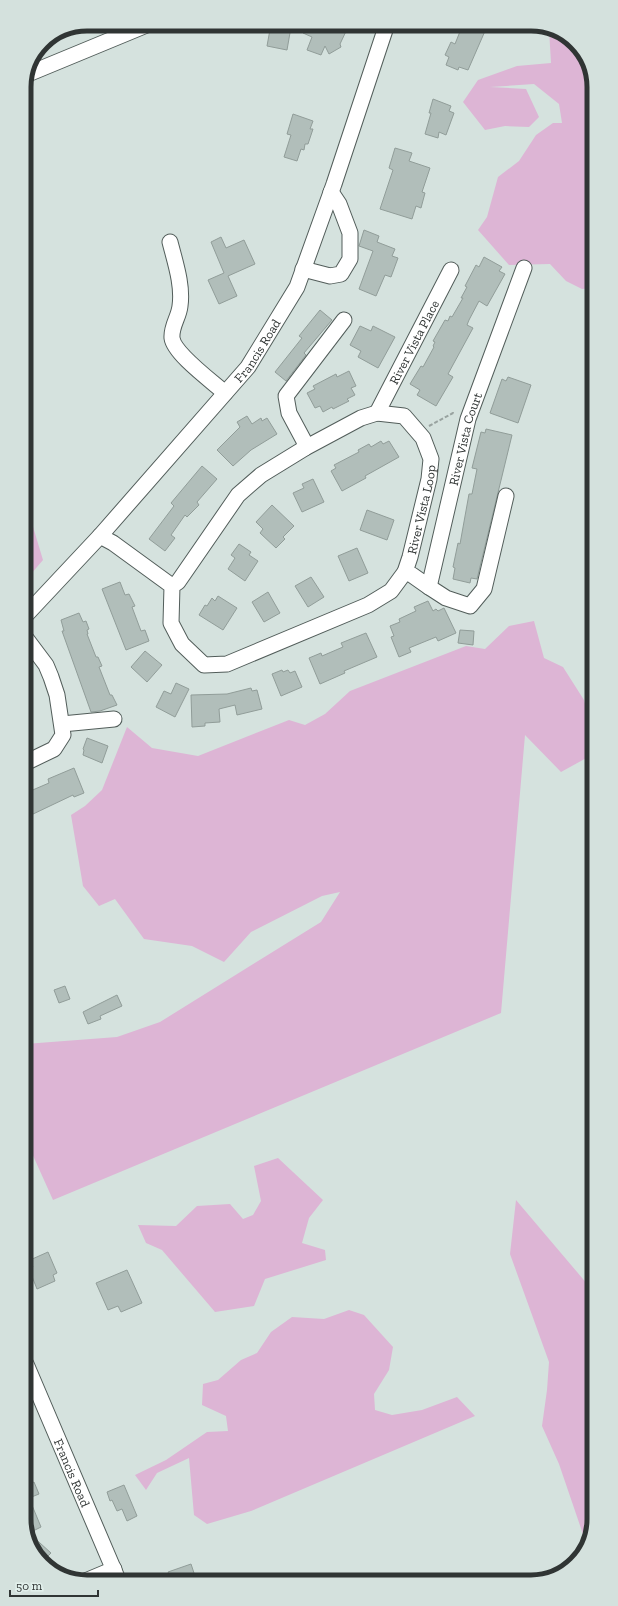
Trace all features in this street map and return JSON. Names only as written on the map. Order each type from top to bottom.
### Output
[{"type":"street","points":[[33,72],[132,31]]},
{"type":"street","name":"Francis Road","points":[[31,610],[100,536],[248,367],[297,287],[331,192],[385,31]]},
{"type":"street","points":[[303,269],[330,276],[341,274],[350,259],[350,233],[339,204],[331,192]]},
{"type":"street","points":[[170,242],[179,277],[180,306],[174,322],[172,339],[182,356],[225,393]]},
{"type":"street","name":"River Vista Court","points":[[429,587],[468,419],[524,268]]},
{"type":"street","name":"River Vista Place","points":[[376,413],[450,270]]},
{"type":"street","points":[[305,448],[304,441],[288,413],[286,396],[344,320]]},
{"type":"street","name":"River Vista Loop","points":[[376,413],[404,416],[423,438],[432,459],[427,487],[405,572],[391,591],[368,605],[227,664],[204,665],[182,644],[171,623],[172,586],[178,582],[238,495],[261,475],[305,448],[361,418],[376,413]]},
{"type":"street","points":[[405,572],[412,575],[446,598],[470,606],[484,589],[506,496]]},
{"type":"street","points":[[100,536],[113,543],[172,586]]},
{"type":"street","points":[[31,645],[46,665],[57,695],[62,730],[54,749],[31,760]]},
{"type":"street","points":[[62,730],[114,719]]},
{"type":"street","name":"Francis Road","points":[[31,1376],[116,1575]]},
{"type":"path","points":[[426,428],[453,413],[468,419]]},
{"type":"shaded area","points":[[549,34],[565,42],[573,50],[583,65],[587,79],[587,288],[582,289],[566,281],[550,264],[509,265],[478,230],[487,217],[498,177],[519,161],[536,135],[553,123],[562,123],[559,104],[534,84],[490,87],[526,89],[539,117],[529,127],[505,126],[485,130],[463,102],[478,80],[517,66],[551,63]]},
{"type":"shaded area","points":[[31,520],[43,560],[31,574]]},
{"type":"shaded area","points":[[534,621],[544,658],[563,667],[584,700],[587,711],[587,758],[561,772],[525,735],[501,1013],[53,1200],[31,1151],[31,1044],[117,1037],[160,1022],[321,922],[340,892],[322,896],[251,932],[224,962],[192,946],[144,939],[115,899],[99,906],[83,886],[71,815],[85,806],[102,790],[127,727],[152,748],[198,756],[289,720],[305,725],[325,714],[350,691],[466,646],[485,649],[509,626]]},
{"type":"shaded area","points":[[278,1158],[323,1200],[309,1218],[302,1243],[325,1250],[326,1260],[265,1279],[254,1306],[215,1312],[162,1250],[146,1243],[138,1225],[176,1226],[197,1206],[230,1204],[243,1219],[253,1215],[261,1201],[254,1166]]},
{"type":"shaded area","points":[[516,1200],[587,1284],[587,1527],[584,1537],[559,1464],[542,1426],[549,1362],[510,1254]]},
{"type":"shaded area","points":[[349,1310],[364,1315],[393,1347],[389,1370],[374,1394],[375,1410],[392,1415],[422,1410],[457,1397],[475,1416],[251,1511],[207,1524],[194,1515],[189,1458],[157,1473],[146,1490],[135,1475],[166,1460],[207,1432],[228,1431],[226,1416],[202,1405],[203,1384],[218,1380],[241,1360],[257,1353],[271,1332],[292,1317],[324,1319]]},
{"type":"building","points":[[270,31],[290,31],[287,50],[267,46]]},
{"type":"building","points":[[304,31],[346,31],[340,44],[341,47],[329,54],[325,46],[321,55],[307,50],[312,37],[303,33]]},
{"type":"building","points":[[460,31],[485,31],[468,70],[459,67],[458,70],[446,65],[449,57],[445,55],[451,42],[455,44]]},
{"type":"building","points":[[433,99],[451,106],[449,111],[454,113],[446,135],[439,132],[438,138],[425,134]]},
{"type":"building","points":[[293,114],[313,121],[310,129],[313,129],[308,144],[305,144],[304,150],[301,149],[297,161],[284,157],[291,135],[287,134]]},
{"type":"building","points":[[395,148],[412,153],[409,161],[430,168],[422,192],[425,193],[421,208],[416,206],[412,219],[380,209],[393,170],[389,168]]},
{"type":"building","points":[[364,230],[379,236],[377,242],[395,249],[392,256],[398,258],[391,277],[385,275],[376,296],[359,289],[373,251],[359,246]]},
{"type":"building","points":[[221,237],[226,248],[244,240],[255,264],[228,276],[237,296],[219,304],[208,280],[224,273],[211,242]]},
{"type":"building","points":[[484,257],[502,267],[499,271],[505,274],[487,306],[479,301],[469,320],[467,325],[473,328],[448,374],[453,377],[436,406],[417,395],[420,390],[410,384],[421,366],[423,367],[434,347],[435,342],[433,341],[445,320],[448,321],[450,316],[452,317],[463,298],[461,298],[467,287],[465,286],[476,265],[479,267]]},
{"type":"building","points":[[320,310],[332,320],[304,353],[306,355],[286,381],[275,372],[302,338],[299,336]]},
{"type":"building","points":[[360,326],[371,331],[373,326],[395,337],[378,368],[358,357],[361,351],[350,345]]},
{"type":"building","points":[[349,371],[356,386],[351,388],[355,395],[347,399],[349,401],[333,409],[332,407],[323,412],[320,406],[315,408],[307,393],[315,389],[313,386],[336,374],[337,377]]},
{"type":"building","points":[[508,377],[531,385],[518,423],[490,413],[502,379],[506,381]]},
{"type":"building","points":[[247,416],[252,424],[261,418],[262,421],[267,418],[277,434],[251,450],[233,466],[217,450],[240,427],[237,422]]},
{"type":"building","points":[[486,429],[512,435],[477,579],[471,578],[470,583],[453,579],[455,568],[453,567],[458,543],[460,544],[469,494],[472,494],[477,469],[472,468],[481,432],[485,433]]},
{"type":"building","points":[[381,441],[383,444],[389,441],[399,457],[342,491],[331,471],[336,468],[334,465],[359,452],[358,450],[369,444],[371,447]]},
{"type":"building","points":[[202,466],[217,479],[197,502],[199,505],[187,517],[185,515],[171,535],[175,538],[165,551],[149,539],[174,506],[171,503]]},
{"type":"building","points":[[313,479],[324,502],[302,512],[293,493],[304,488],[302,484]]},
{"type":"building","points":[[272,505],[294,526],[283,537],[285,539],[276,548],[260,533],[263,529],[256,522]]},
{"type":"building","points":[[367,510],[394,520],[387,540],[360,530]]},
{"type":"building","points":[[239,544],[251,552],[249,555],[258,561],[245,581],[228,569],[235,558],[231,555]]},
{"type":"building","points":[[357,548],[368,573],[349,581],[338,556]]},
{"type":"building","points":[[311,577],[324,597],[308,607],[295,586]]},
{"type":"building","points":[[120,582],[125,595],[129,594],[135,606],[132,607],[141,631],[145,630],[149,641],[126,650],[102,589]]},
{"type":"building","points":[[268,592],[280,613],[264,622],[252,602]]},
{"type":"building","points":[[218,596],[237,608],[223,630],[199,615],[205,605],[207,606],[212,598],[215,601]]},
{"type":"building","points":[[428,601],[433,611],[436,609],[438,611],[444,608],[456,633],[438,641],[436,637],[409,648],[411,652],[399,657],[391,637],[394,636],[390,626],[400,622],[399,619],[416,611],[414,607]]},
{"type":"building","points":[[79,613],[83,622],[86,621],[89,629],[87,630],[87,634],[96,657],[98,657],[102,666],[99,667],[110,695],[112,695],[117,705],[100,711],[91,712],[62,631],[64,631],[61,620]]},
{"type":"building","points":[[460,630],[474,631],[473,645],[458,643]]},
{"type":"building","points":[[366,633],[377,657],[344,671],[345,673],[320,684],[309,658],[321,653],[322,656],[343,647],[341,643]]},
{"type":"building","points":[[145,651],[162,665],[147,682],[131,667]]},
{"type":"building","points":[[282,670],[283,672],[288,670],[290,673],[295,671],[302,687],[281,696],[272,674]]},
{"type":"building","points":[[176,683],[189,689],[175,717],[156,707],[164,691],[171,694]]},
{"type":"building","points":[[251,688],[252,691],[257,690],[262,709],[237,715],[235,705],[219,709],[220,722],[205,723],[205,726],[192,727],[191,695],[227,694]]},
{"type":"building","points":[[87,738],[108,746],[102,763],[83,755],[83,749]]},
{"type":"building","points":[[74,768],[84,793],[74,797],[73,795],[31,815],[31,791],[49,783],[48,779]]},
{"type":"building","points":[[65,986],[70,999],[59,1003],[54,990]]},
{"type":"building","points":[[117,995],[122,1006],[100,1016],[101,1019],[88,1024],[83,1012]]},
{"type":"building","points":[[48,1252],[57,1273],[53,1275],[55,1281],[37,1289],[31,1274],[31,1268],[33,1267],[31,1260]]},
{"type":"building","points":[[127,1270],[142,1303],[121,1312],[118,1306],[108,1310],[96,1283]]},
{"type":"building","points":[[34,1482],[39,1494],[31,1497],[31,1484]]},
{"type":"building","points":[[124,1485],[137,1516],[127,1521],[122,1509],[117,1511],[112,1500],[110,1501],[107,1492]]},
{"type":"building","points":[[31,1503],[41,1527],[32,1531]]},
{"type":"building","points":[[34,1538],[51,1553],[46,1558],[40,1550]]},
{"type":"building","points":[[191,1564],[195,1575],[169,1575],[168,1572]]}]
